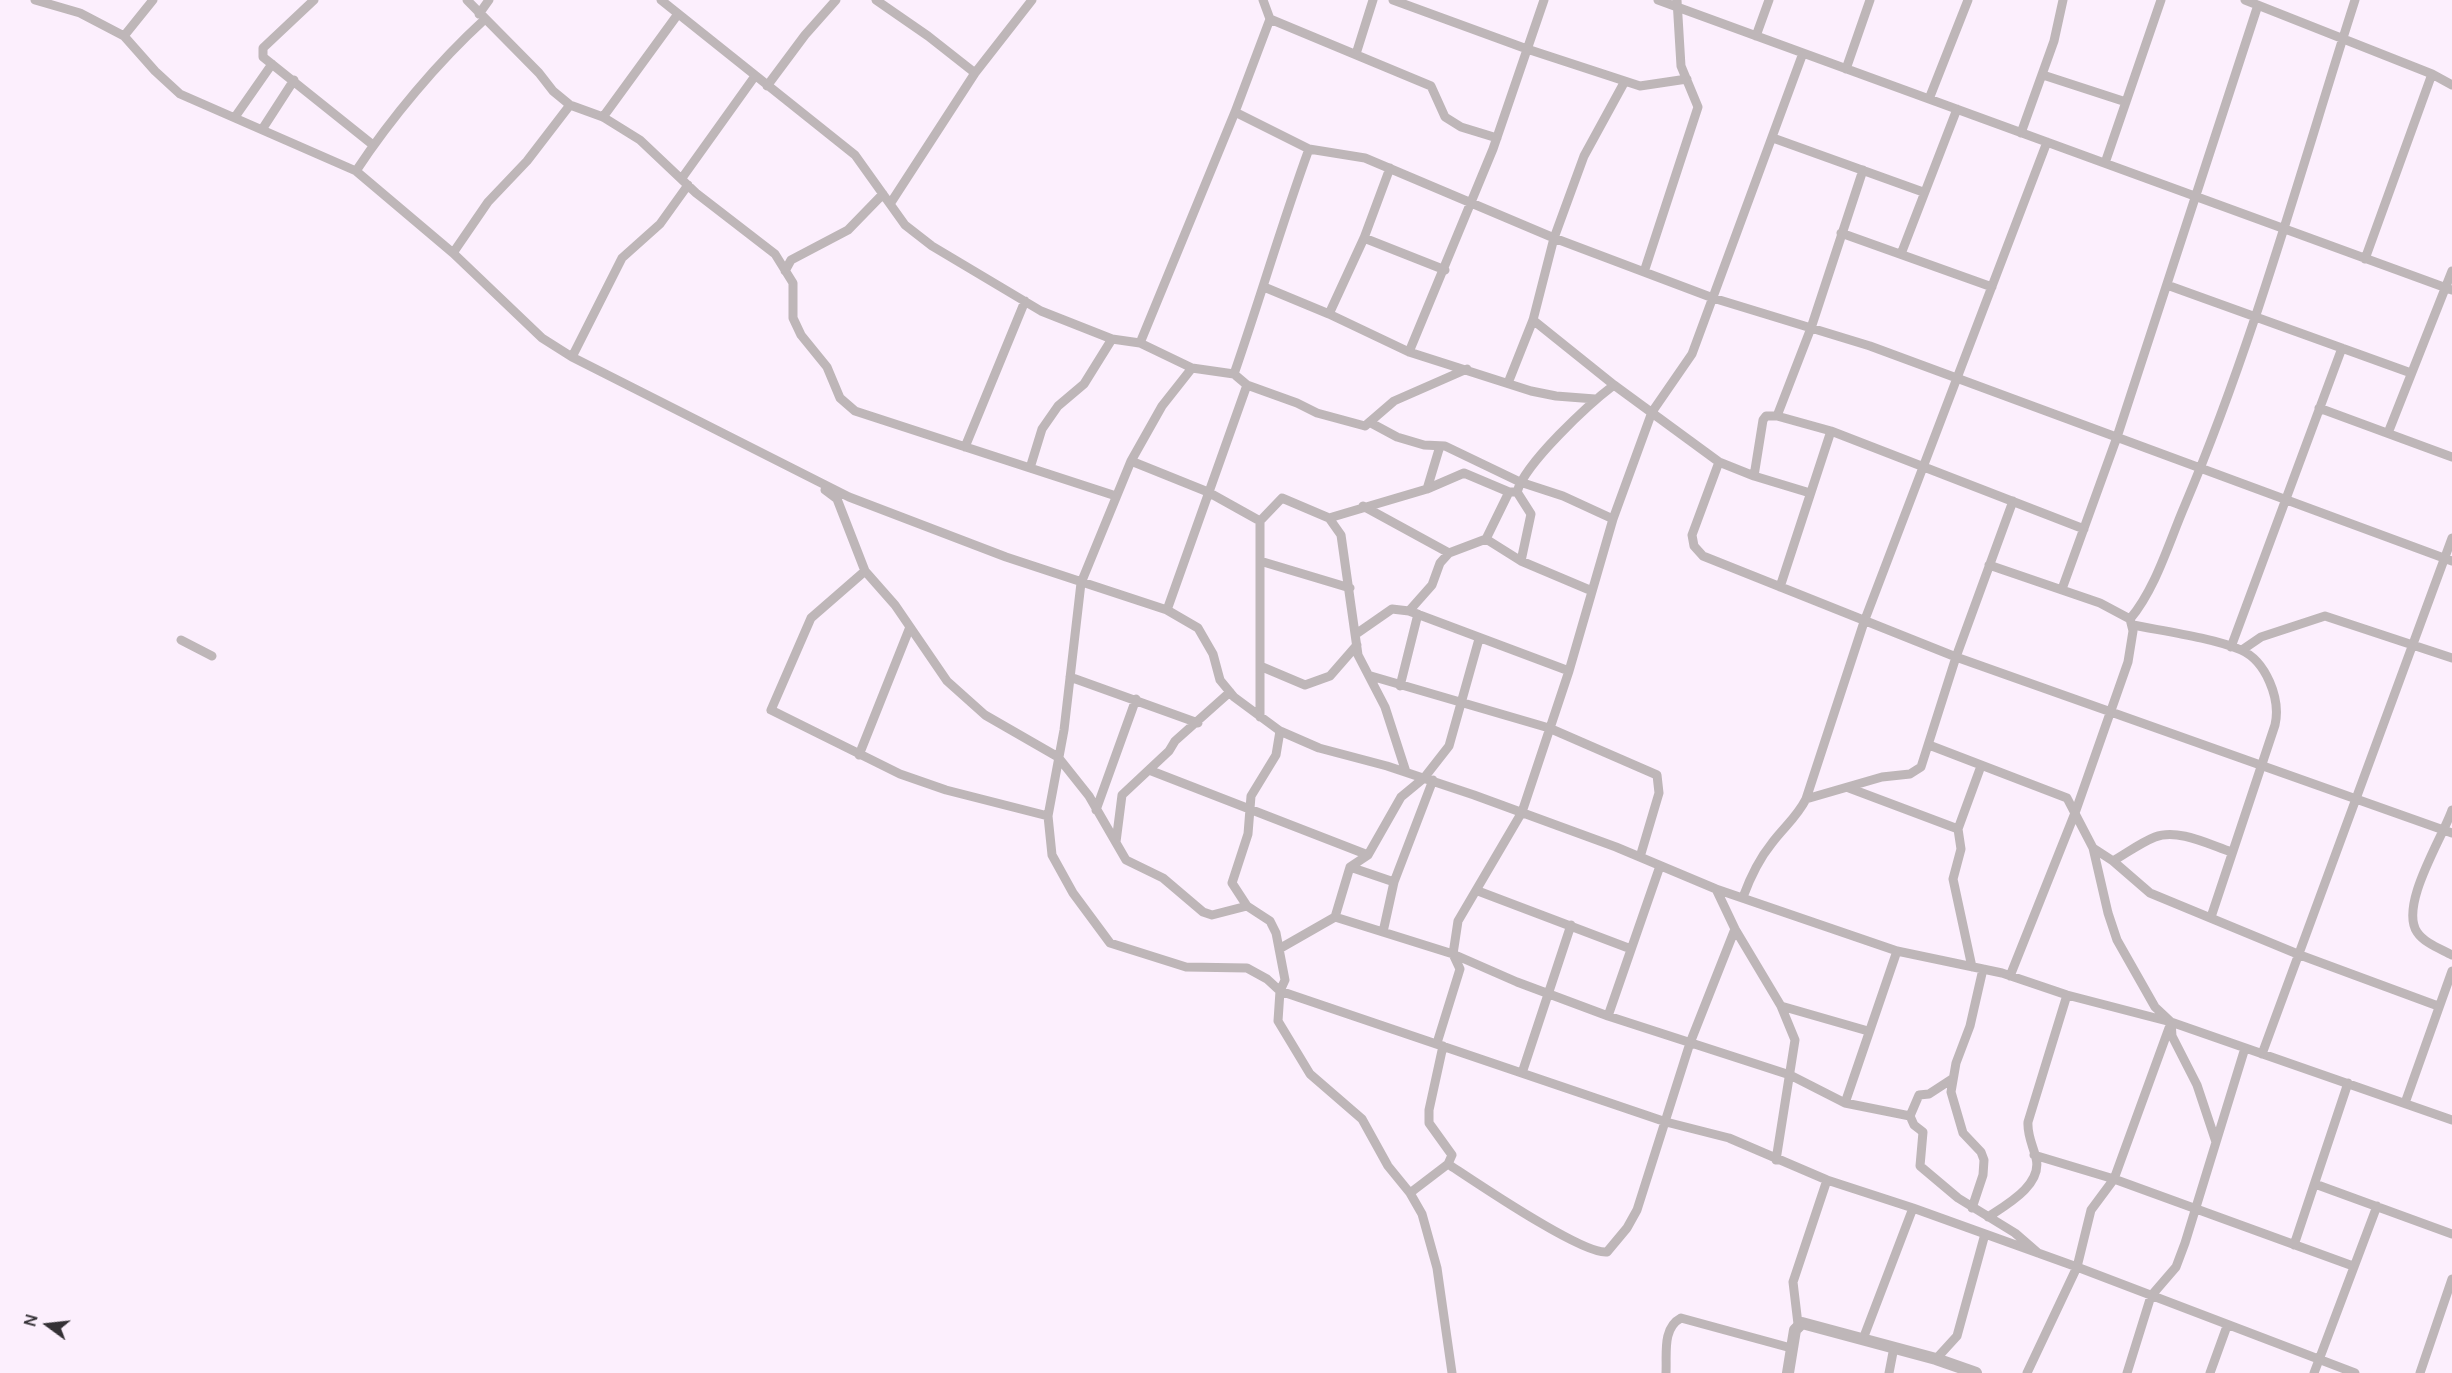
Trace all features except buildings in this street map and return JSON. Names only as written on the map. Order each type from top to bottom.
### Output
[{"type":"street","points":[[35,0],[80,13],[124,36],[155,71],[180,94],[263,128],[356,171],[453,253],[542,338],[572,357],[849,497],[1081,583],[1144,601],[1167,610],[1198,628],[1213,654],[1220,680],[1230,692],[1280,731],[1319,748],[1406,772],[1522,812],[1716,889],[1897,951],[1983,969],[2067,995],[2171,1022],[2452,1120]]},
{"type":"street","points":[[124,36],[153,0]]},
{"type":"street","points":[[314,0],[263,48],[263,57],[373,145]]},
{"type":"street","points":[[467,0],[517,50],[553,91],[570,105],[603,117],[640,140],[685,181],[775,254],[793,283],[794,318],[801,335],[827,367],[840,398],[855,411],[1116,496]]},
{"type":"street","points":[[356,171],[373,145],[482,17],[489,0]]},
{"type":"street","points":[[661,0],[855,155],[905,225],[932,246],[1041,310],[1112,339],[1140,343],[1192,368],[1234,374],[1246,385],[1297,403],[1317,413],[1365,426],[1394,401],[1467,369]]},
{"type":"street","points":[[603,117],[675,12],[679,0]]},
{"type":"street","points":[[767,86],[805,35],[836,0]]},
{"type":"street","points":[[876,0],[928,36],[975,73]]},
{"type":"street","points":[[890,204],[975,73],[1032,0]]},
{"type":"street","points":[[1140,343],[1235,112],[1270,19],[1263,0]]},
{"type":"street","points":[[1356,54],[1373,0]]},
{"type":"street","points":[[1393,0],[1527,49],[1640,86],[1687,79]]},
{"type":"street","points":[[1409,352],[1445,270],[1497,138],[1544,0]]},
{"type":"street","points":[[1658,0],[1676,3],[1756,36],[2449,289]]},
{"type":"street","points":[[1756,36],[1769,0]]},
{"type":"street","points":[[1846,69],[1870,0]]},
{"type":"street","points":[[1929,99],[1968,0]]},
{"type":"street","points":[[2021,133],[2055,41],[2063,0]]},
{"type":"street","points":[[2105,163],[2161,0]]},
{"type":"street","points":[[2245,0],[2343,37],[2432,74],[2452,85]]},
{"type":"street","points":[[2010,976],[2075,813],[2131,651],[2131,622],[2154,577],[2200,468],[2254,316],[2355,0]]},
{"type":"street","points":[[1644,272],[1698,107],[1681,66],[1676,3]]},
{"type":"street","points":[[2062,589],[2117,437],[2258,5]]},
{"type":"street","points":[[1270,19],[1431,86],[1445,117],[1461,127],[1497,138]]},
{"type":"street","points":[[1410,1193],[1448,1164],[1451,1151],[1434,1134],[1429,1124],[1429,1110],[1440,1045],[1460,969],[1453,954],[1458,921],[1478,891],[1522,812],[1569,671],[1613,519],[1652,412],[1692,354],[1803,53]]},
{"type":"street","points":[[235,117],[272,64]]},
{"type":"street","points":[[2365,259],[2432,74]]},
{"type":"street","points":[[2043,75],[2127,102]]},
{"type":"street","points":[[572,357],[622,258],[660,224],[685,181],[755,76]]},
{"type":"street","points":[[263,128],[294,80]]},
{"type":"street","points":[[1508,383],[1533,320],[1554,238],[1584,156],[1625,81]]},
{"type":"street","points":[[453,253],[488,202],[527,161],[570,105]]},
{"type":"street","points":[[1900,254],[1957,109]]},
{"type":"street","points":[[1235,112],[1309,149],[1365,158],[1554,238],[1713,298],[1811,328],[1957,378],[2448,559]]},
{"type":"street","points":[[1773,138],[1923,192]]},
{"type":"street","points":[[1743,897],[1752,873],[1772,842],[1793,821],[1806,799],[1864,622],[2047,142]]},
{"type":"street","points":[[1234,374],[1264,287],[1279,230],[1309,149]]},
{"type":"street","points":[[1329,314],[1364,238],[1390,168]]},
{"type":"street","points":[[1777,416],[1811,328],[1863,170]]},
{"type":"street","points":[[785,271],[791,260],[849,230],[883,194]]},
{"type":"street","points":[[1841,233],[1992,287]]},
{"type":"street","points":[[1364,238],[1445,270]]},
{"type":"street","points":[[2388,433],[2411,373],[2449,289],[2452,271]]},
{"type":"street","points":[[2167,285],[2411,373]]},
{"type":"street","points":[[1264,287],[1329,314],[1409,352],[1556,396],[1595,399]]},
{"type":"street","points":[[965,447],[1025,301]]},
{"type":"street","points":[[1533,320],[1614,385],[1719,462],[1754,476],[1810,493]]},
{"type":"street","points":[[1030,468],[1042,429],[1058,406],[1084,384],[1112,339]]},
{"type":"street","points":[[2231,647],[2342,348]]},
{"type":"street","points":[[1192,368],[1162,406],[1131,461],[1090,566],[1081,583],[1070,677],[1048,816],[1052,855],[1061,873],[1110,943],[1186,967],[1247,968],[1268,979],[1280,990],[1666,1122],[1723,1136],[1827,1180],[1913,1208],[2077,1267],[2355,1373]]},
{"type":"street","points":[[1167,610],[1246,385]]},
{"type":"street","points":[[1400,687],[1414,612],[1432,585],[1440,563],[1449,553],[1486,540],[1520,482],[1595,399],[1614,385]]},
{"type":"street","points":[[2319,408],[2452,457]]},
{"type":"street","points":[[1754,476],[1763,420],[1767,416],[1777,416],[1831,431],[2084,529]]},
{"type":"street","points":[[1371,423],[1397,437],[1424,445],[1440,446],[1472,458],[1520,482],[1563,496],[1613,519]]},
{"type":"street","points":[[1780,587],[1831,431]]},
{"type":"street","points":[[1427,489],[1440,446]]},
{"type":"street","points":[[1329,518],[1363,506],[1427,489],[1464,473],[1472,458]]},
{"type":"street","points":[[1131,461],[1208,492],[1260,522]]},
{"type":"street","points":[[1719,462],[1693,529],[1694,546],[1703,556],[1956,657],[2261,764],[2448,833]]},
{"type":"street","points":[[1464,473],[1513,492],[1532,514],[1521,561]]},
{"type":"street","points":[[808,478],[837,499],[865,572],[895,605],[947,681],[985,715],[1058,757],[1076,777],[1126,860],[1163,878],[1203,912],[1212,915],[1246,906]]},
{"type":"street","points":[[1260,717],[1260,522],[1282,498],[1329,518],[1341,535],[1358,656],[1371,676],[1385,707],[1406,772]]},
{"type":"street","points":[[1806,799],[1882,777],[1910,774],[1921,767],[1956,657],[2013,501]]},
{"type":"street","points":[[1363,506],[1449,553]]},
{"type":"street","points":[[2262,1054],[2358,799],[2412,646],[2448,559],[2452,538]]},
{"type":"street","points":[[1486,540],[1521,561],[1593,591]]},
{"type":"street","points":[[1260,561],[1350,588]]},
{"type":"street","points":[[1989,565],[2100,603],[2131,622],[2242,650],[2252,658],[2266,677],[2276,703],[2275,725],[2211,917]]},
{"type":"street","points":[[865,572],[812,618],[771,710],[859,755],[945,790],[1048,816]]},
{"type":"street","points":[[1356,634],[1392,609],[1414,612],[1479,639],[1569,671]]},
{"type":"street","points":[[2242,650],[2261,637],[2325,616],[2452,658]]},
{"type":"street","points":[[859,755],[910,627]]},
{"type":"street","points":[[1383,932],[1394,882],[1428,779],[1449,746],[1463,703],[1479,639]]},
{"type":"street","points":[[181,640],[212,656]]},
{"type":"street","points":[[1260,666],[1305,685],[1312,684],[1330,676],[1357,645]]},
{"type":"street","points":[[1371,676],[1400,687],[1549,728],[1657,775],[1659,793],[1640,857]]},
{"type":"street","points":[[1070,677],[1137,699],[1198,723]]},
{"type":"street","points":[[1116,842],[1122,795],[1175,741],[1198,723],[1212,706],[1230,692]]},
{"type":"street","points":[[1096,810],[1137,699]]},
{"type":"street","points":[[1280,731],[1276,755],[1257,783],[1249,808],[1248,834],[1232,883],[1246,906],[1270,921],[1276,933],[1285,980],[1280,990],[1278,1021],[1310,1074],[1362,1119],[1388,1166],[1410,1193],[1422,1214],[1437,1268],[1452,1373]]},
{"type":"street","points":[[1929,744],[2067,798],[2093,848],[2108,913],[2117,940],[2155,1007],[2171,1022],[2172,1036],[2197,1085],[2216,1142]]},
{"type":"street","points":[[1972,968],[1953,879],[1961,849],[1958,829],[1982,766]]},
{"type":"street","points":[[1149,770],[1368,855]]},
{"type":"street","points":[[1279,949],[1335,917],[1350,867],[1368,855],[1401,797],[1428,779]]},
{"type":"street","points":[[1849,788],[1958,829]]},
{"type":"street","points":[[2452,810],[2448,833],[2428,860],[2414,908],[2413,923],[2423,938],[2452,955]]},
{"type":"street","points":[[2114,861],[2153,838],[2167,835],[2179,835],[2232,852]]},
{"type":"street","points":[[2093,848],[2114,861],[2150,893],[2300,955],[2438,1006]]},
{"type":"street","points":[[1608,1016],[1660,866]]},
{"type":"street","points":[[1350,867],[1394,882]]},
{"type":"street","points":[[1716,889],[1735,929],[1781,1006],[1796,1041],[1776,1160]]},
{"type":"street","points":[[1478,891],[1631,949]]},
{"type":"street","points":[[1335,917],[1453,954],[1548,994],[1608,1016],[1790,1075],[1845,1103],[1910,1116]]},
{"type":"street","points":[[1522,1073],[1571,925]]},
{"type":"street","points":[[1448,1164],[1531,1217],[1593,1251],[1606,1252],[1627,1228],[1637,1210],[1690,1043],[1735,929]]},
{"type":"street","points":[[1845,1103],[1897,951]]},
{"type":"street","points":[[1972,1208],[1983,1175],[1984,1160],[1981,1152],[1963,1133],[1951,1092],[1952,1079],[1970,1026],[1983,969]]},
{"type":"street","points":[[2405,1103],[2452,971]]},
{"type":"street","points":[[1989,1217],[2021,1194],[2033,1178],[2037,1160],[2028,1122],[2067,995]]},
{"type":"street","points":[[1781,1006],[1868,1031]]},
{"type":"street","points":[[2027,1373],[2077,1267],[2091,1210],[2114,1179],[2171,1022]]},
{"type":"street","points":[[2127,1373],[2151,1296],[2176,1267],[2245,1048]]},
{"type":"street","points":[[1952,1079],[1929,1094],[1919,1095],[1910,1116],[1914,1125],[1923,1132],[1920,1166],[1972,1208],[2022,1238],[2042,1256]]},
{"type":"street","points":[[2294,1245],[2348,1083]]},
{"type":"street","points":[[2034,1155],[2114,1179],[2354,1266]]},
{"type":"street","points":[[1788,1373],[1791,1348],[1798,1324],[1792,1282],[1827,1180]]},
{"type":"street","points":[[2314,1184],[2452,1234]]},
{"type":"street","points":[[2314,1373],[2377,1206]]},
{"type":"street","points":[[1863,1339],[1913,1208]]},
{"type":"street","points":[[1936,1359],[1957,1336],[1985,1234]]},
{"type":"street","points":[[2420,1373],[2452,1279]]},
{"type":"street","points":[[1666,1373],[1668,1333],[1673,1323],[1681,1318],[1791,1348]]},
{"type":"street","points":[[1798,1324],[1811,1325],[1894,1347],[1977,1373]]},
{"type":"street","points":[[2210,1373],[2227,1326]]},
{"type":"street","points":[[1889,1373],[1894,1347]]}]
